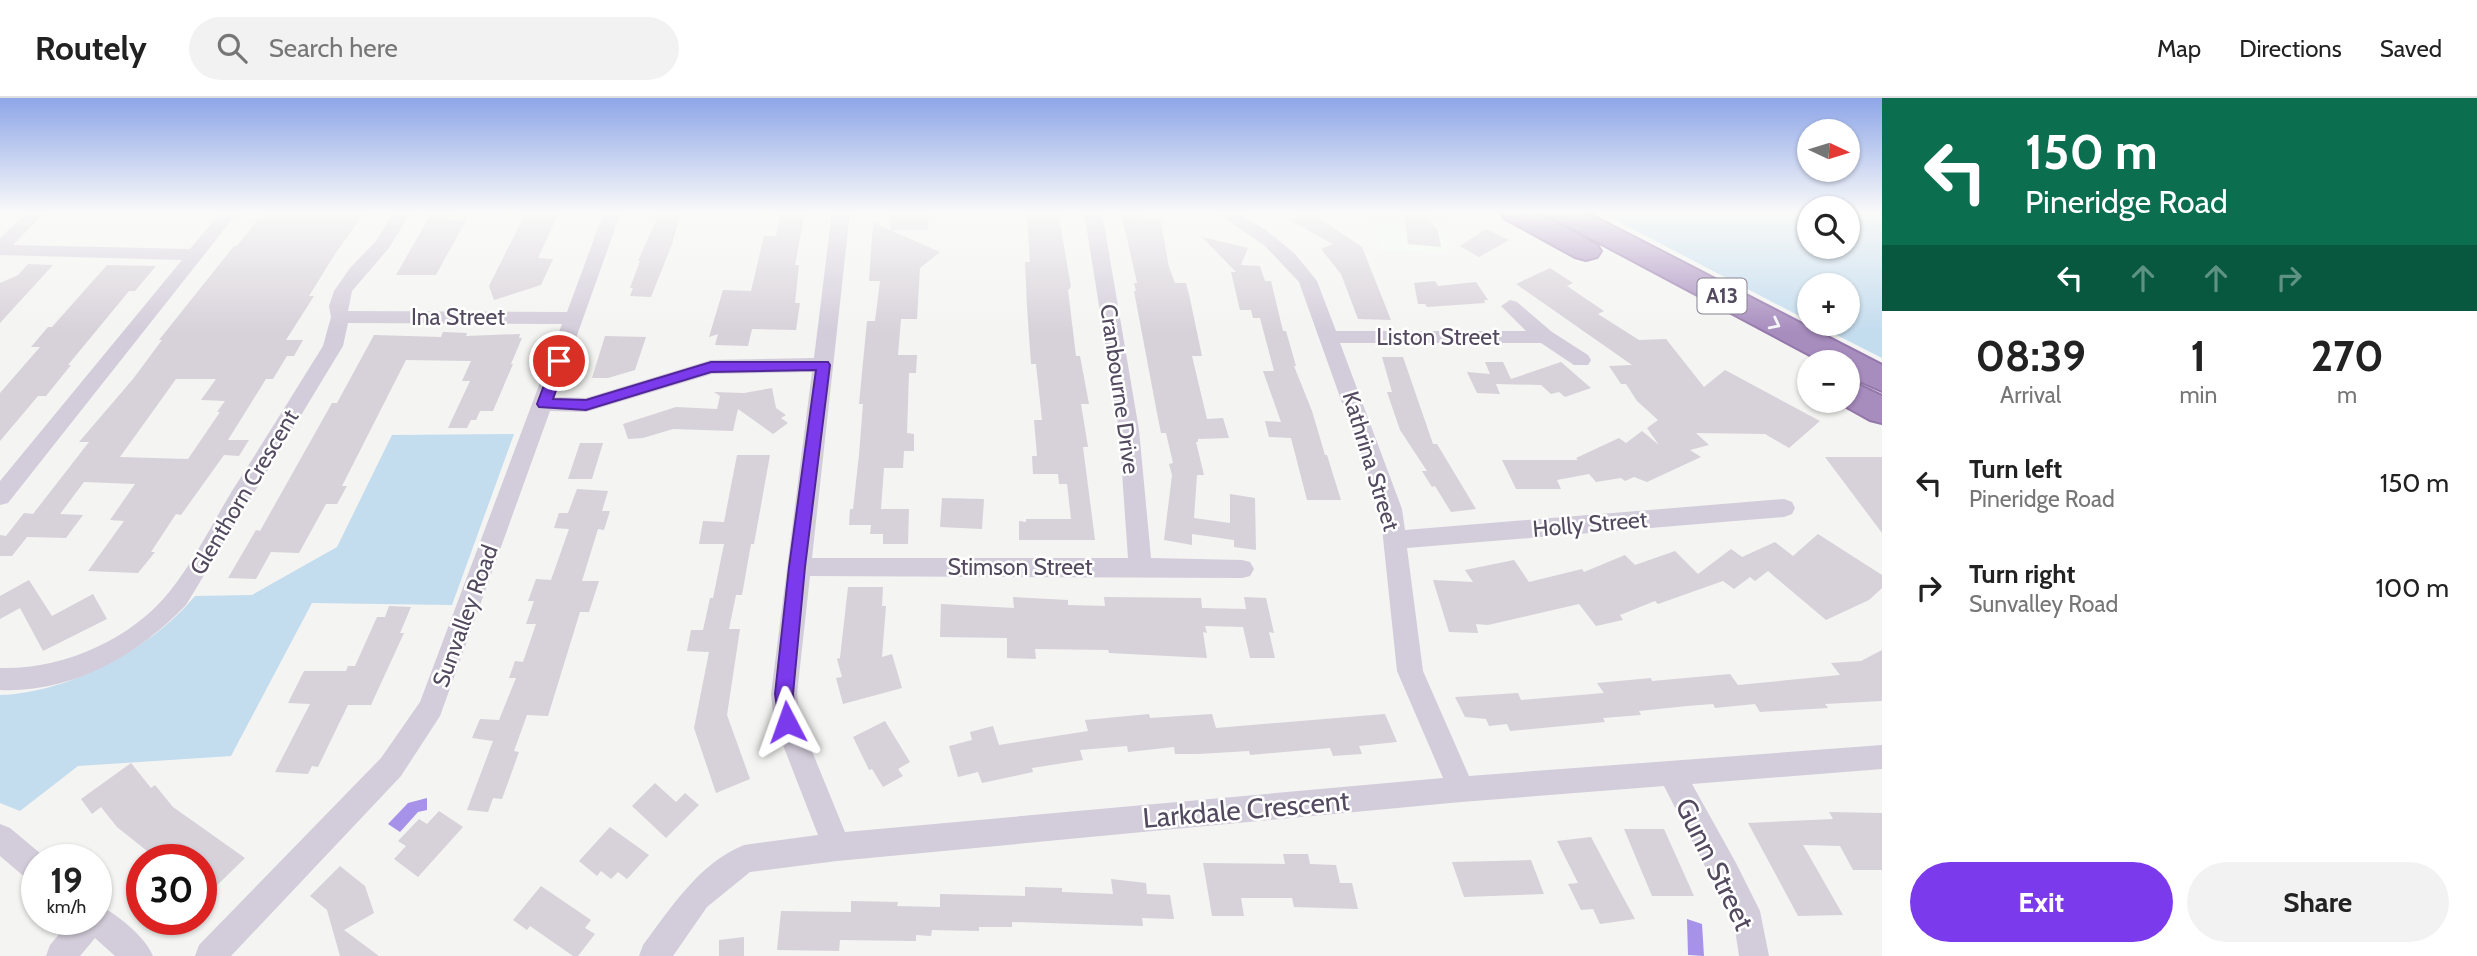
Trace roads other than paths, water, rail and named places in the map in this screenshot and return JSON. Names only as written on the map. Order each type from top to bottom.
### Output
[{"type":"highway","name":"A13","points":[[1589,252],[1797,364]]},
{"type":"highway","name":"A13","points":[[1639,252],[1882,379]]},
{"type":"highway","points":[[1860,399],[1882,411]]},
{"type":"street","points":[[100,252],[197,255]]},
{"type":"street","points":[[0,498],[199,252]]},
{"type":"street","name":"Glenthorn Crescent","points":[[0,679],[19,682],[65,672],[129,638],[167,610],[189,584],[333,346],[340,317],[338,306],[343,291],[376,252]]},
{"type":"street","name":"Sunvalley Road","points":[[210,956],[391,767],[431,708],[599,252]]},
{"type":"street","points":[[836,252],[784,694],[787,722],[837,847]]},
{"type":"street","name":"Cranbourne Drive","points":[[1100,252],[1129,430],[1140,567]]},
{"type":"street","name":"Kathrina Street","points":[[1284,252],[1308,281],[1391,509],[1410,671],[1461,789]]},
{"type":"street","name":"Liston Street","points":[[1510,306],[1545,337],[1581,360]]},
{"type":"street","name":"Ina Street","points":[[340,317],[575,318]]},
{"type":"street","name":"Liston Street","points":[[1330,337],[1545,337]]},
{"type":"street","points":[[544,404],[586,405],[711,367],[823,365]]},
{"type":"street","name":"Holly Street","points":[[1396,540],[1784,508]]},
{"type":"street","name":"Stimson Street","points":[[797,567],[1242,569]]},
{"type":"street","name":"Larkdale Crescent","points":[[654,956],[697,897],[744,859],[837,847],[1461,789],[1882,757]]},
{"type":"street","name":"Gunn Street","points":[[1671,773],[1726,873],[1749,922],[1754,956]]},
{"type":"street","points":[[0,838],[21,856]]},
{"type":"street","points":[[61,956],[79,935]]},
{"type":"street","points":[[112,935],[138,956]]}]
